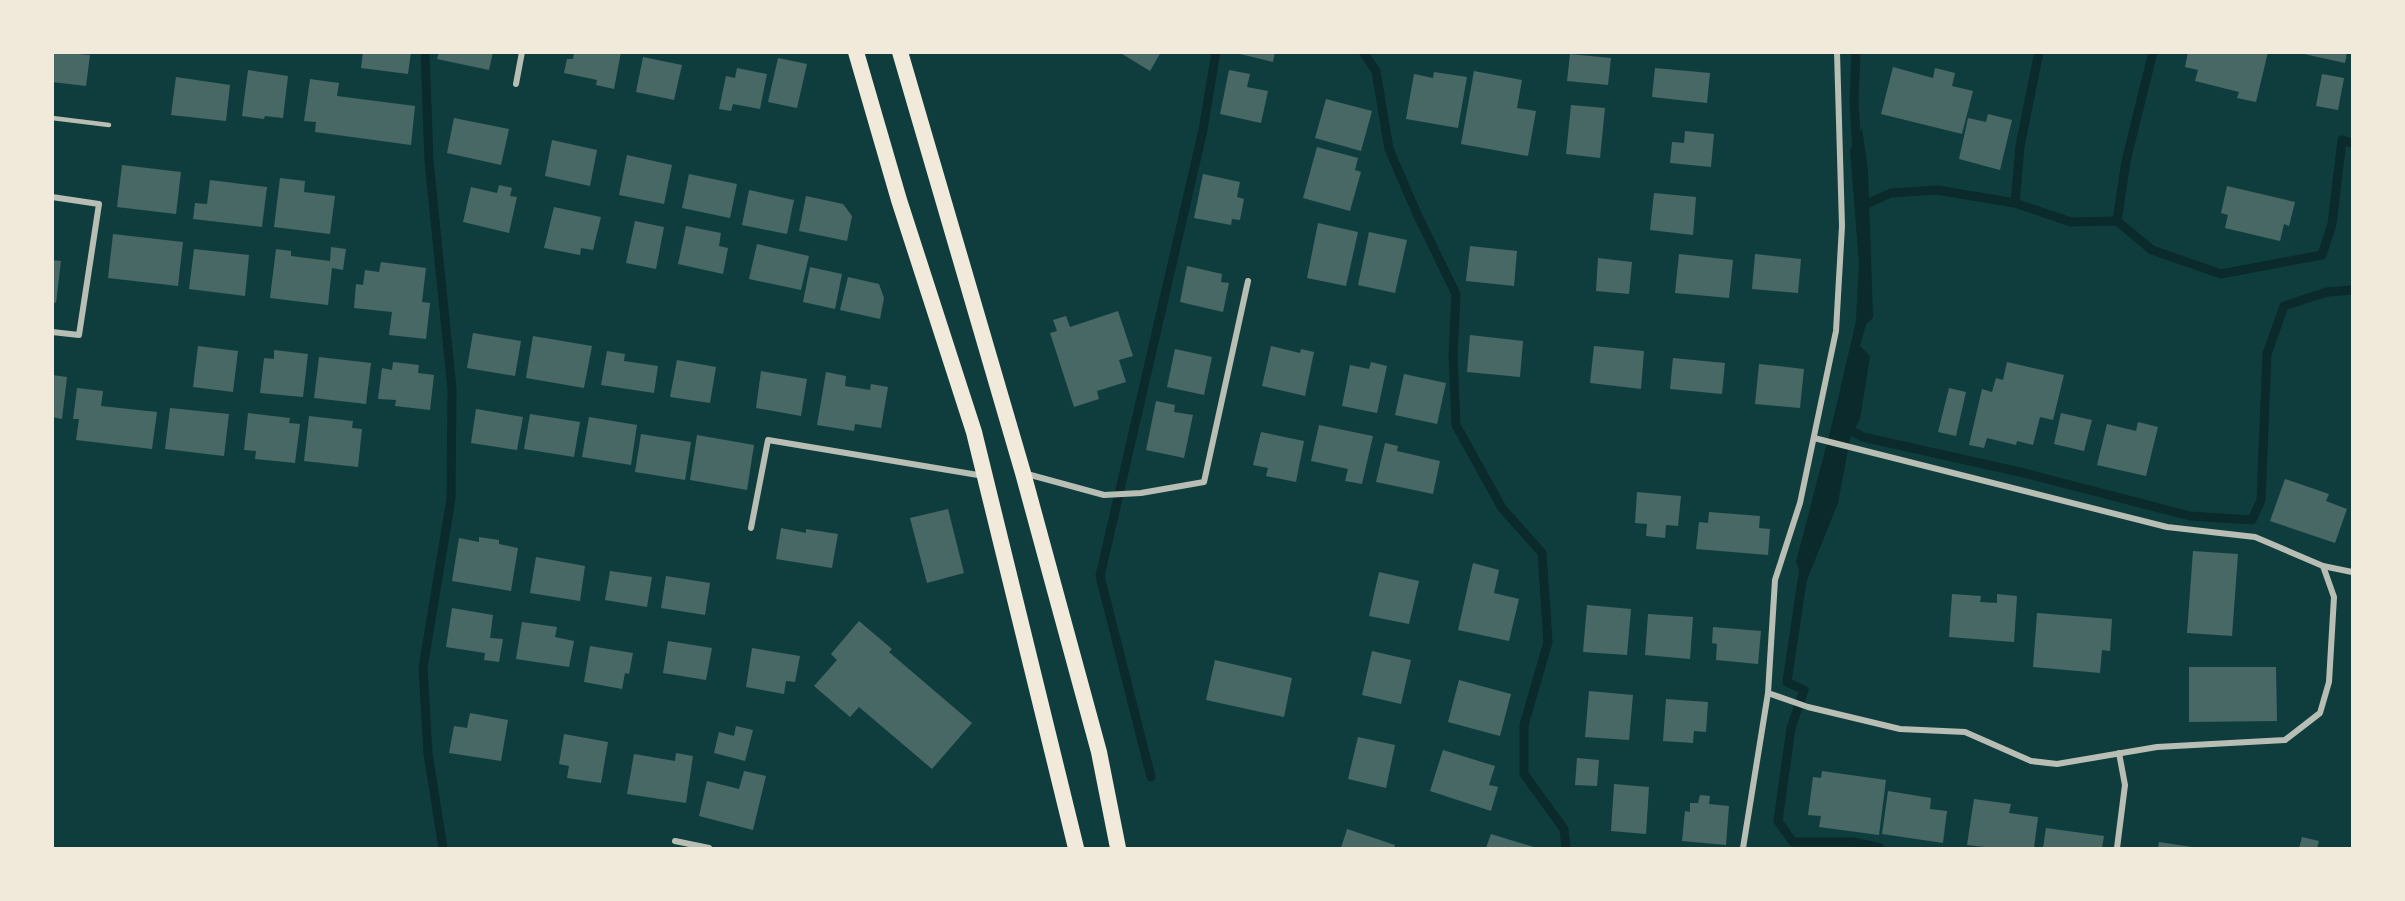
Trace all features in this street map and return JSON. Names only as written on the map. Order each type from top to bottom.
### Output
[{"type":"highway","points":[[856,52],[899,200],[974,432],[1076,849]]},
{"type":"highway","points":[[900,52],[1023,473],[1099,752],[1118,849]]},
{"type":"street","points":[[516,84],[522,52]]},
{"type":"street","points":[[1743,849],[1768,693],[1775,580],[1800,503],[1836,331],[1842,226],[1837,52]]},
{"type":"street","points":[[52,197],[99,204],[79,335],[52,332]]},
{"type":"street","points":[[1023,473],[1104,495],[1141,493],[1204,482],[1248,281]]},
{"type":"street","points":[[1814,438],[2167,527],[2255,537],[2323,566],[2352,573]]},
{"type":"street","points":[[751,528],[768,440],[984,476]]},
{"type":"street","points":[[1768,693],[1808,706],[1900,729],[1965,732],[2031,761],[2057,764],[2157,747],[2285,740],[2320,713],[2329,682],[2334,597],[2323,566]]},
{"type":"street","points":[[2117,849],[2125,784],[2119,753]]},
{"type":"street","points":[[675,841],[709,849]]},
{"type":"lane","points":[[52,118],[109,125]]},
{"type":"water","points":[[1862,128],[1868,170],[1873,318],[1866,324],[1860,346],[1870,356],[1860,419],[1850,439],[1838,503],[1805,585],[1796,562],[1856,321],[1859,264],[1850,150]]},
{"type":"building","points":[[52,52],[90,55],[86,86],[52,82]]},
{"type":"building","points":[[363,52],[411,52],[408,74],[361,68]]},
{"type":"building","points":[[439,52],[493,52],[489,70],[437,59]]},
{"type":"building","points":[[574,52],[621,52],[614,89],[596,85],[597,80],[564,73],[567,59],[573,59]]},
{"type":"building","points":[[1119,52],[1161,52],[1150,71]]},
{"type":"building","points":[[1232,52],[1275,52],[1273,62]]},
{"type":"building","points":[[2188,52],[2268,52],[2256,102],[2237,98],[2239,92],[2195,81],[2198,70],[2185,67]]},
{"type":"building","points":[[2295,52],[2347,52],[2345,63]]},
{"type":"building","points":[[1570,54],[1611,58],[1608,85],[1567,81]]},
{"type":"building","points":[[643,57],[682,65],[674,100],[636,92]]},
{"type":"building","points":[[778,58],[807,64],[797,108],[768,102]]},
{"type":"building","points":[[1893,67],[1933,78],[1935,68],[1955,73],[1952,86],[1973,91],[1962,134],[1881,114]]},
{"type":"building","points":[[737,68],[767,74],[760,109],[733,104],[731,111],[719,109],[726,76],[735,78]]},
{"type":"building","points":[[1655,68],[1710,73],[1707,103],[1652,97]]},
{"type":"building","points":[[248,70],[288,76],[283,118],[265,116],[264,119],[242,116]]},
{"type":"building","points":[[1229,70],[1250,74],[1247,87],[1268,91],[1261,123],[1220,114]]},
{"type":"building","points":[[1474,71],[1522,80],[1517,108],[1536,111],[1528,156],[1461,144]]},
{"type":"building","points":[[1434,72],[1467,77],[1458,128],[1406,119],[1414,74],[1433,78]]},
{"type":"building","points":[[2322,74],[2344,78],[2338,110],[2316,106]]},
{"type":"building","points":[[176,77],[230,85],[226,121],[171,115]]},
{"type":"building","points":[[310,79],[339,83],[337,96],[415,106],[411,145],[315,132],[316,122],[304,121]]},
{"type":"building","points":[[1326,99],[1372,111],[1361,151],[1315,138]]},
{"type":"building","points":[[1571,105],[1605,108],[1600,158],[1566,154]]},
{"type":"building","points":[[1988,114],[2012,120],[2000,170],[1959,159],[1968,118],[1986,122]]},
{"type":"building","points":[[454,118],[509,129],[501,165],[447,153]]},
{"type":"building","points":[[1685,131],[1714,134],[1711,167],[1670,163],[1672,142],[1684,143]]},
{"type":"building","points":[[552,140],[597,150],[590,186],[545,176]]},
{"type":"building","points":[[1317,147],[1358,158],[1355,170],[1361,172],[1350,211],[1303,198]]},
{"type":"building","points":[[627,155],[672,165],[664,204],[619,195]]},
{"type":"building","points":[[122,165],[181,172],[176,214],[117,207]]},
{"type":"building","points":[[689,174],[737,184],[730,218],[682,208]]},
{"type":"building","points":[[1203,174],[1240,182],[1237,197],[1244,199],[1240,220],[1232,219],[1231,225],[1194,218]]},
{"type":"building","points":[[280,178],[305,181],[304,192],[335,196],[330,234],[274,227]]},
{"type":"building","points":[[210,180],[267,187],[262,227],[193,219],[195,203],[207,204]]},
{"type":"building","points":[[499,185],[512,188],[510,196],[517,197],[509,233],[463,222],[471,187],[497,193]]},
{"type":"building","points":[[2227,186],[2295,202],[2289,226],[2284,224],[2280,241],[2225,228],[2228,215],[2221,213]]},
{"type":"building","points":[[749,190],[794,200],[787,234],[742,225]]},
{"type":"building","points":[[1654,193],[1696,197],[1693,235],[1650,230]]},
{"type":"building","points":[[806,196],[843,204],[852,216],[847,241],[799,231]]},
{"type":"building","points":[[554,207],[601,217],[593,250],[581,248],[580,255],[544,248]]},
{"type":"building","points":[[635,221],[664,227],[656,269],[626,263]]},
{"type":"building","points":[[1318,223],[1358,232],[1346,286],[1307,278]]},
{"type":"building","points":[[686,226],[721,233],[719,246],[728,248],[723,274],[678,264]]},
{"type":"building","points":[[1369,232],[1407,240],[1395,293],[1358,285]]},
{"type":"building","points":[[113,234],[183,242],[178,286],[108,278]]},
{"type":"building","points":[[757,244],[809,256],[801,290],[749,279]]},
{"type":"building","points":[[1470,246],[1517,251],[1514,286],[1466,281]]},
{"type":"building","points":[[331,247],[346,249],[343,270],[332,268],[328,305],[270,298],[276,249],[291,251],[291,256],[330,261]]},
{"type":"building","points":[[194,249],[249,255],[245,296],[189,289]]},
{"type":"building","points":[[1679,254],[1733,260],[1729,298],[1675,293]]},
{"type":"building","points":[[1755,254],[1801,259],[1798,293],[1752,289]]},
{"type":"building","points":[[1598,258],[1632,262],[1629,294],[1596,291]]},
{"type":"building","points":[[52,260],[61,261],[56,303],[52,302]]},
{"type":"building","points":[[381,262],[426,268],[422,302],[430,303],[426,339],[389,335],[392,312],[354,308],[356,284],[363,285],[365,270],[379,272]]},
{"type":"building","points":[[1187,266],[1222,274],[1221,282],[1229,283],[1223,312],[1180,302]]},
{"type":"building","points":[[810,267],[842,274],[835,309],[803,302]]},
{"type":"building","points":[[848,277],[879,284],[884,298],[880,319],[840,310]]},
{"type":"building","points":[[1118,311],[1133,356],[1119,360],[1126,382],[1097,391],[1099,399],[1074,407],[1050,333],[1057,331],[1053,320],[1066,316],[1070,327]]},
{"type":"building","points":[[473,333],[521,341],[515,376],[467,368]]},
{"type":"building","points":[[1470,335],[1523,341],[1520,377],[1467,372]]},
{"type":"building","points":[[533,336],[592,346],[584,388],[526,378]]},
{"type":"building","points":[[198,346],[238,351],[233,392],[193,387]]},
{"type":"building","points":[[1271,346],[1300,353],[1301,349],[1314,352],[1305,396],[1262,386]]},
{"type":"building","points":[[1594,346],[1644,351],[1641,389],[1590,383]]},
{"type":"building","points":[[1175,349],[1212,357],[1204,395],[1167,387]]},
{"type":"building","points":[[274,350],[308,354],[303,397],[260,393],[264,358],[274,359]]},
{"type":"building","points":[[607,351],[625,354],[624,361],[658,366],[654,393],[601,385]]},
{"type":"building","points":[[319,357],[371,363],[366,404],[314,398]]},
{"type":"building","points":[[1673,358],[1725,363],[1722,394],[1670,389]]},
{"type":"building","points":[[677,360],[716,367],[710,403],[670,397]]},
{"type":"building","points":[[393,362],[419,365],[418,373],[434,375],[430,410],[395,406],[396,400],[378,399],[382,368],[392,370]]},
{"type":"building","points":[[1371,362],[1387,366],[1377,413],[1342,406],[1350,365],[1369,369]]},
{"type":"building","points":[[2007,362],[2064,375],[2053,420],[2040,417],[2033,445],[2017,441],[2016,445],[1987,438],[1984,448],[1969,445],[1982,389],[1992,392],[1996,378],[2003,380]]},
{"type":"building","points":[[1759,364],[1804,369],[1800,408],[1755,404]]},
{"type":"building","points":[[761,371],[807,379],[801,416],[756,408]]},
{"type":"building","points":[[826,372],[846,376],[845,386],[870,390],[871,384],[888,387],[881,428],[855,424],[854,431],[817,425]]},
{"type":"building","points":[[1404,374],[1446,383],[1437,424],[1395,415]]},
{"type":"building","points":[[52,375],[67,377],[62,419],[52,417]]},
{"type":"building","points":[[77,388],[103,391],[101,406],[157,412],[152,449],[76,440],[79,419],[73,419]]},
{"type":"building","points":[[1949,388],[1966,392],[1956,436],[1938,432]]},
{"type":"building","points":[[1156,401],[1175,405],[1174,412],[1193,415],[1184,458],[1146,450]]},
{"type":"building","points":[[170,408],[229,414],[224,456],[165,449]]},
{"type":"building","points":[[476,409],[523,417],[517,450],[471,443]]},
{"type":"building","points":[[248,413],[290,418],[289,423],[300,424],[295,463],[255,459],[256,451],[244,450]]},
{"type":"building","points":[[2061,413],[2092,420],[2084,451],[2054,444]]},
{"type":"building","points":[[530,414],[580,422],[574,457],[524,449]]},
{"type":"building","points":[[309,416],[353,421],[352,428],[362,429],[358,467],[304,461]]},
{"type":"building","points":[[589,417],[637,425],[631,465],[582,457]]},
{"type":"building","points":[[2138,422],[2158,427],[2146,476],[2097,465],[2107,424],[2136,431]]},
{"type":"building","points":[[1319,425],[1373,436],[1362,484],[1345,481],[1348,469],[1311,461]]},
{"type":"building","points":[[1261,432],[1304,441],[1296,482],[1266,476],[1268,468],[1253,465]]},
{"type":"building","points":[[641,434],[691,442],[685,480],[635,472]]},
{"type":"building","points":[[697,435],[754,445],[747,490],[690,480]]},
{"type":"building","points":[[1385,443],[1398,446],[1397,451],[1440,461],[1433,494],[1376,482]]},
{"type":"building","points":[[2285,479],[2329,494],[2326,501],[2347,509],[2335,543],[2270,521]]},
{"type":"building","points":[[1637,492],[1681,496],[1678,526],[1666,525],[1665,538],[1646,536],[1647,524],[1635,523]]},
{"type":"building","points":[[948,509],[964,573],[927,583],[910,518]]},
{"type":"building","points":[[1709,512],[1760,516],[1759,528],[1770,529],[1768,555],[1696,549],[1699,522],[1708,523]]},
{"type":"building","points":[[781,528],[806,533],[806,529],[838,534],[832,568],[776,559]]},
{"type":"building","points":[[479,537],[499,540],[499,544],[518,548],[511,591],[452,581],[459,538],[479,542]]},
{"type":"building","points":[[2193,551],[2238,554],[2232,636],[2187,633]]},
{"type":"building","points":[[536,557],[585,566],[580,601],[530,593]]},
{"type":"building","points":[[1473,563],[1499,570],[1494,593],[1519,599],[1509,641],[1458,630]]},
{"type":"building","points":[[610,571],[652,577],[647,607],[605,600]]},
{"type":"building","points":[[1379,572],[1419,581],[1409,624],[1369,616]]},
{"type":"building","points":[[666,576],[710,583],[705,615],[661,608]]},
{"type":"building","points":[[1952,594],[1981,596],[1980,602],[1997,603],[1997,594],[2017,596],[2014,642],[1949,637]]},
{"type":"building","points":[[1587,605],[1631,609],[1627,655],[1583,652]]},
{"type":"building","points":[[452,608],[493,615],[490,638],[503,639],[499,662],[484,660],[485,653],[446,647]]},
{"type":"building","points":[[2037,613],[2112,619],[2110,651],[2102,650],[2100,673],[2033,667]]},
{"type":"building","points":[[1648,614],[1693,617],[1690,659],[1645,655]]},
{"type":"building","points":[[859,621],[892,649],[889,652],[972,723],[932,769],[859,707],[850,717],[814,686],[837,660],[831,654]]},
{"type":"building","points":[[522,622],[557,627],[555,637],[574,641],[569,667],[516,659]]},
{"type":"building","points":[[1713,627],[1761,631],[1758,664],[1716,660],[1717,644],[1712,643]]},
{"type":"building","points":[[668,641],[712,648],[706,680],[663,673]]},
{"type":"building","points":[[590,646],[633,653],[629,674],[625,673],[622,689],[584,682]]},
{"type":"building","points":[[752,648],[800,656],[795,682],[786,681],[784,694],[746,687]]},
{"type":"building","points":[[1372,651],[1411,660],[1401,704],[1362,695]]},
{"type":"building","points":[[1215,660],[1292,678],[1284,717],[1206,700]]},
{"type":"building","points":[[2189,667],[2276,667],[2277,721],[2189,722]]},
{"type":"building","points":[[1459,680],[1511,694],[1500,736],[1448,722]]},
{"type":"building","points":[[1589,691],[1633,695],[1629,740],[1585,737]]},
{"type":"building","points":[[1666,699],[1708,702],[1706,732],[1694,731],[1693,743],[1663,741]]},
{"type":"building","points":[[470,713],[508,720],[501,761],[449,753],[454,726],[467,728]]},
{"type":"building","points":[[736,726],[753,730],[745,761],[714,753],[719,732],[734,736]]},
{"type":"building","points":[[564,734],[608,742],[601,783],[567,778],[569,766],[559,764]]},
{"type":"building","points":[[1358,737],[1395,745],[1386,788],[1348,779]]},
{"type":"building","points":[[1443,750],[1495,766],[1489,785],[1498,787],[1491,811],[1430,791]]},
{"type":"building","points":[[676,753],[693,756],[686,803],[627,794],[634,754],[675,761]]},
{"type":"building","points":[[1577,758],[1599,760],[1597,786],[1575,785]]},
{"type":"building","points":[[744,771],[766,776],[753,830],[699,816],[707,781],[739,789]]},
{"type":"building","points":[[1822,771],[1886,780],[1879,835],[1819,827],[1821,816],[1808,815],[1813,777],[1821,778]]},
{"type":"building","points":[[1614,784],[1649,787],[1646,834],[1611,831]]},
{"type":"building","points":[[1888,791],[1931,798],[1930,809],[1947,811],[1943,843],[1882,834]]},
{"type":"building","points":[[1700,795],[1710,796],[1709,804],[1729,806],[1726,845],[1682,841],[1685,811],[1690,812],[1690,803],[1698,803]]},
{"type":"building","points":[[1974,799],[2011,804],[2009,813],[2038,817],[2034,848],[1967,845]]},
{"type":"building","points":[[2046,828],[2104,836],[2102,848],[2043,848]]},
{"type":"building","points":[[1347,829],[1395,845],[1394,848],[1341,848]]},
{"type":"building","points":[[1491,834],[1537,848],[1486,848]]},
{"type":"building","points":[[2302,837],[2319,841],[2317,848],[2299,848]]},
{"type":"building","points":[[2159,842],[2192,847],[2192,848],[2158,848]]},
{"type":"waterway","points":[[425,52],[429,161],[452,389],[451,499],[423,668],[428,754],[443,848]]},
{"type":"waterway","points":[[1151,777],[1100,576],[1203,130],[1216,52]]},
{"type":"waterway","points":[[1363,52],[1376,71],[1389,149],[1417,214],[1456,294],[1453,355],[1456,425],[1502,508],[1542,553],[1548,642],[1524,725],[1524,774],[1564,829],[1566,848]]},
{"type":"waterway","points":[[1856,52],[1854,102],[1857,151]]},
{"type":"waterway","points":[[2015,203],[2020,146],[2039,52]]},
{"type":"waterway","points":[[2117,221],[2126,161],[2153,52]]},
{"type":"waterway","points":[[1866,204],[1891,193],[1937,190],[2015,203],[2071,222],[2117,221],[2152,250],[2221,274],[2322,255],[2332,224],[2342,140],[2352,143]]},
{"type":"waterway","points":[[1844,427],[1863,437],[2024,473],[2190,516],[2252,520],[2261,500],[2267,354],[2284,306],[2327,292],[2352,290]]},
{"type":"waterway","points":[[1804,568],[1787,682],[1804,690],[1791,728],[1778,821],[1793,842],[1854,842],[1880,848]]}]
